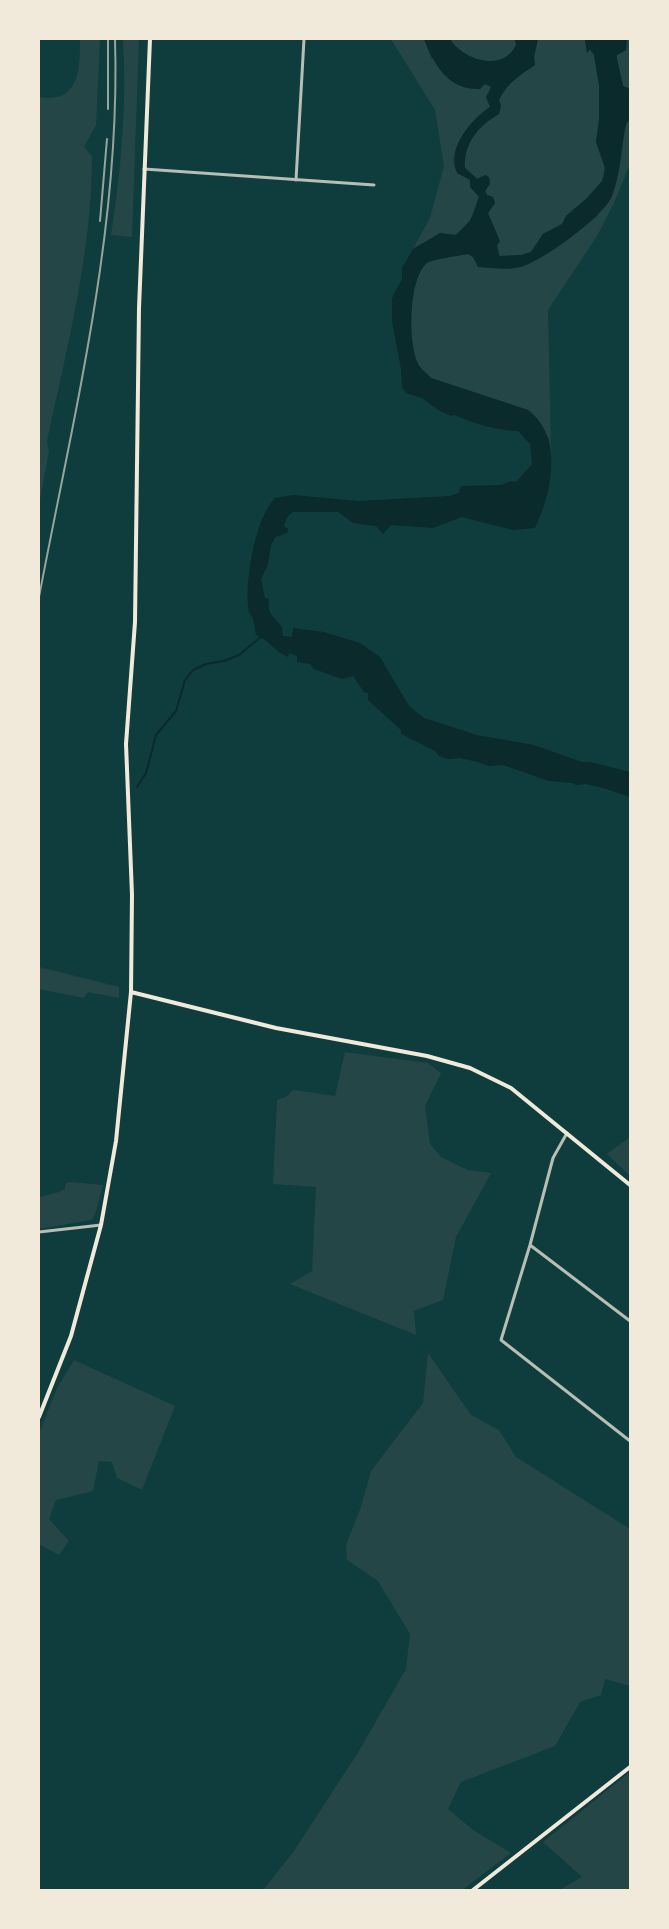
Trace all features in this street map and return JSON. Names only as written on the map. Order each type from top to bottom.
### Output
[{"type":"main road","points":[[39,1417],[71,1336],[102,1225],[116,1141],[131,992],[132,895],[126,751],[135,622],[137,394],[150,39]]},
{"type":"main road","points":[[131,992],[276,1028],[427,1056],[470,1068],[511,1088],[630,1185]]},
{"type":"main road","points":[[473,1890],[630,1767]]},
{"type":"street","points":[[296,180],[304,39]]},
{"type":"street","points":[[144,169],[374,185]]},
{"type":"street","points":[[568,1133],[553,1158],[530,1245],[501,1340],[630,1441]]},
{"type":"street","points":[[39,1232],[102,1225]]},
{"type":"street","points":[[530,1245],[630,1321]]},
{"type":"shaded area","points":[[80,39],[100,39],[96,125],[84,147],[92,156],[88,228],[77,300],[47,441],[49,451],[39,505],[39,97],[53,98],[63,95],[75,82],[78,72]]},
{"type":"shaded area","points":[[123,39],[139,39],[132,237],[111,235],[118,187],[122,137]]},
{"type":"shaded area","points":[[391,39],[424,39],[431,58],[491,87],[490,107],[477,117],[465,132],[456,148],[454,157],[455,168],[470,180],[479,197],[472,218],[455,235],[433,238],[413,249],[430,218],[444,166],[435,110]]},
{"type":"shaded area","points":[[424,39],[450,39],[464,53],[473,58],[493,61],[502,59],[510,54],[516,45],[515,39],[538,39],[534,57],[535,65],[519,76],[506,89],[499,100],[501,106],[499,114],[485,124],[474,136],[465,159],[465,168],[477,179],[485,175],[489,177],[490,184],[485,191],[487,195],[493,197],[495,203],[488,213],[500,241],[497,246],[499,256],[521,255],[531,252],[543,234],[562,224],[566,216],[587,198],[602,181],[605,168],[596,142],[599,120],[599,85],[594,55],[590,49],[587,53],[585,39],[627,39],[626,50],[617,55],[617,59],[623,86],[630,89],[630,119],[626,124],[615,187],[607,204],[573,236],[533,262],[518,268],[478,267],[473,257],[468,254],[429,262],[421,271],[413,297],[411,329],[413,344],[420,367],[431,378],[528,410],[539,421],[547,435],[551,450],[550,482],[546,499],[535,528],[513,530],[462,517],[433,528],[391,525],[383,534],[376,526],[353,523],[338,512],[293,512],[288,516],[284,526],[288,529],[287,533],[275,537],[271,546],[268,564],[261,579],[265,598],[269,599],[270,613],[282,627],[283,636],[292,637],[293,628],[324,632],[360,643],[380,657],[409,706],[424,718],[477,735],[534,745],[582,762],[590,762],[630,772],[630,797],[586,784],[576,785],[549,781],[503,765],[488,766],[460,758],[448,759],[439,756],[435,751],[401,734],[401,730],[368,700],[368,693],[364,692],[353,676],[342,679],[314,669],[310,664],[297,662],[297,656],[289,653],[288,657],[283,655],[256,635],[253,618],[249,613],[248,586],[252,553],[261,521],[275,498],[293,495],[358,501],[449,496],[459,493],[461,486],[502,485],[511,481],[516,482],[532,464],[530,444],[518,431],[493,428],[454,415],[451,416],[438,410],[422,398],[406,393],[402,387],[401,369],[392,321],[392,298],[402,279],[402,268],[413,249],[440,233],[456,235],[471,218],[479,197],[470,187],[470,180],[457,173],[455,154],[458,144],[468,127],[490,107],[486,97],[491,87],[485,84],[480,89],[469,88],[451,81],[438,67]]},
{"type":"shaded area","points":[[450,39],[515,39],[516,45],[510,54],[502,59],[483,61],[464,53]]},
{"type":"shaded area","points":[[538,39],[585,39],[587,52],[589,49],[594,55],[599,85],[599,120],[596,142],[605,168],[602,181],[587,198],[566,216],[562,224],[543,234],[531,252],[521,255],[500,256],[488,213],[495,203],[493,197],[487,195],[481,176],[478,179],[464,168],[464,159],[469,143],[474,136],[485,124],[499,114],[501,106],[499,100],[506,89],[519,76],[535,65],[534,57]]},
{"type":"shaded area","points":[[627,39],[630,39],[630,89],[623,86],[617,59],[617,55],[626,50]]},
{"type":"shaded area","points":[[630,119],[630,164],[614,203],[597,236],[548,310],[551,457],[549,438],[528,410],[431,378],[420,367],[416,357],[411,329],[416,283],[427,263],[468,254],[473,257],[522,267],[540,257],[598,216],[626,124]]},
{"type":"shaded area","points":[[39,967],[119,987],[119,998],[88,992],[84,998],[39,989]]},
{"type":"shaded area","points":[[345,1052],[428,1063],[441,1073],[425,1106],[430,1144],[441,1157],[468,1170],[491,1173],[456,1237],[443,1300],[414,1311],[416,1335],[290,1284],[312,1271],[316,1187],[273,1184],[277,1100],[286,1097],[293,1090],[335,1096]]},
{"type":"shaded area","points":[[630,1137],[630,1176],[607,1154]]},
{"type":"shaded area","points":[[66,1183],[103,1185],[95,1215],[91,1220],[39,1229],[39,1197],[59,1192],[65,1189]]},
{"type":"shaded area","points":[[428,1353],[471,1415],[499,1430],[516,1457],[630,1529],[630,1686],[605,1679],[601,1695],[580,1702],[555,1746],[461,1782],[448,1809],[473,1830],[511,1853],[462,1890],[263,1890],[294,1851],[359,1751],[406,1669],[410,1634],[378,1581],[347,1560],[346,1545],[361,1507],[371,1471],[423,1403]]},
{"type":"shaded area","points":[[74,1360],[175,1406],[142,1490],[117,1478],[112,1462],[99,1461],[93,1491],[56,1500],[49,1519],[69,1541],[59,1555],[39,1544],[39,1433],[57,1388]]},
{"type":"shaded area","points":[[630,1772],[630,1890],[559,1890],[582,1877],[543,1842]]},
{"type":"waterway","points":[[137,787],[146,773],[156,735],[176,711],[185,680],[193,670],[206,664],[224,661],[239,655],[262,636]]},
{"type":"railway","points":[[108,39],[108,109]]},
{"type":"railway","points":[[39,597],[80,389],[103,250],[111,180],[115,109],[115,39]]},
{"type":"railway","points":[[100,221],[107,139]]}]
